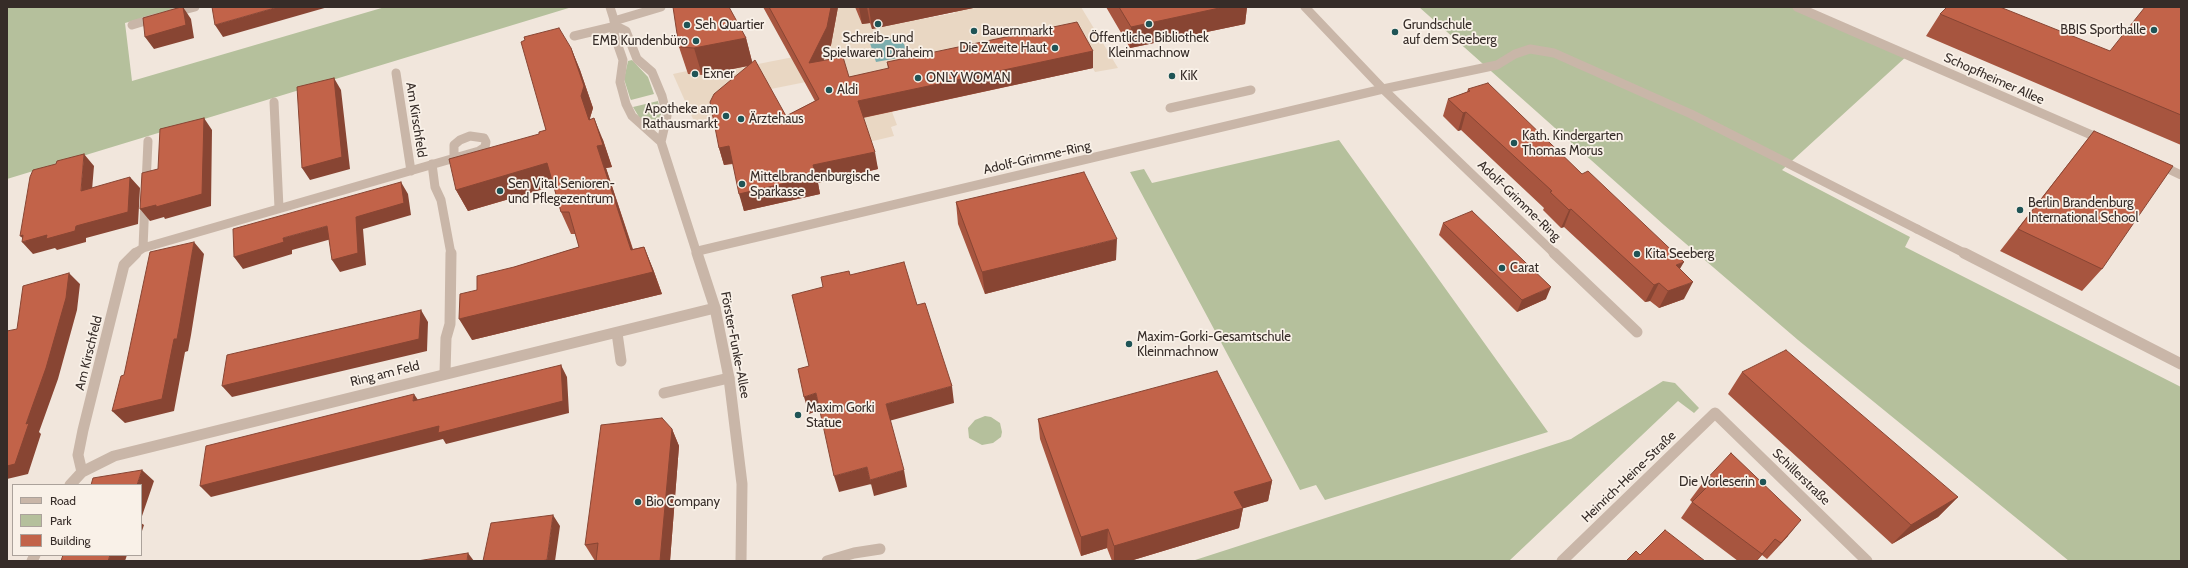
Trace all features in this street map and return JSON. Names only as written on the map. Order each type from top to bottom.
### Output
[{"type":"street","points":[[132,25],[195,7]]},
{"type":"street","name":"Förster-Funke-Allee","points":[[610,7],[615,23],[614,34],[623,60],[620,82],[626,104],[632,116],[660,142],[698,251],[715,308],[729,378],[742,484],[741,561]]},
{"type":"street","points":[[574,36],[661,7]]},
{"type":"street","name":"Adolf-Grimme-Ring","points":[[1305,7],[1383,89],[1637,332]]},
{"type":"street","name":"Schopfheimer Allee","points":[[1797,7],[2109,143]]},
{"type":"street","name":"Förster-Funke-Allee","points":[[615,23],[626,31],[637,59],[652,72],[662,96],[667,116],[660,142]]},
{"type":"street","name":"Adolf-Grimme-Ring","points":[[698,251],[1383,89],[1497,65],[1515,54],[1530,49],[1554,53],[1691,114],[2181,364]]},
{"type":"street","name":"Am Kirschfeld","points":[[396,73],[411,170]]},
{"type":"street","points":[[1170,108],[1251,90]]},
{"type":"street","points":[[274,102],[279,208]]},
{"type":"street","points":[[142,248],[148,140]]},
{"type":"street","name":"Am Kirschfeld","points":[[82,472],[78,455],[124,265],[142,248],[454,157]]},
{"type":"street","points":[[2152,162],[2181,175]]},
{"type":"street","points":[[432,164],[435,188],[442,200],[452,261],[450,324],[446,338],[445,373]]},
{"type":"street","name":"Ring am Feld","points":[[71,484],[82,472],[114,456],[445,373],[617,333],[715,308]]},
{"type":"street","points":[[617,333],[621,361]]},
{"type":"street","points":[[664,393],[729,378]]},
{"type":"street","name":"Heinrich-Heine-Straße","points":[[1562,561],[1715,413]]},
{"type":"street","name":"Schillerstraße","points":[[1715,413],[1866,561]]},
{"type":"street","points":[[827,561],[854,553],[880,549]]},
{"type":"green space","points":[[7,7],[182,7],[125,23],[132,81],[385,7],[572,7],[7,179]]},
{"type":"green space","points":[[1419,7],[1797,7],[1908,55],[1782,170],[1910,237],[1905,247],[2181,387],[2181,561],[2069,561],[1798,340],[1664,225]]},
{"type":"green space","points":[[632,60],[648,77],[654,94],[631,100],[624,79],[628,61]]},
{"type":"green space","points":[[658,101],[661,114],[660,125],[655,128],[647,125],[639,117],[633,107]]},
{"type":"green space","points":[[1339,140],[1548,432],[1325,500],[1316,485],[1300,490],[1130,172],[1144,169],[1152,183]]},
{"type":"green space","points":[[1663,381],[1675,383],[1699,408],[1694,413],[1678,401],[1509,561],[1192,561],[1571,439]]},
{"type":"green space","points":[[985,416],[991,417],[1000,423],[1002,432],[1001,437],[993,443],[982,445],[969,438],[968,428],[975,420]]},
{"type":"shaded area","points":[[820,7],[855,7],[862,24],[870,23],[872,29],[906,22],[920,15],[922,19],[955,13],[952,7],[1081,7],[1118,68],[1095,72],[1077,40],[883,88],[897,125],[891,127],[894,136],[869,142],[846,74],[766,90],[715,124],[697,128],[673,74],[687,71],[693,75],[702,75],[819,52]]},
{"type":"water","points":[[901,37],[909,56],[876,62],[870,43]]},
{"type":"building","points":[[183,7],[186,25],[145,37],[143,18]]},
{"type":"building","points":[[212,7],[278,7],[215,25]]},
{"type":"building","points":[[673,7],[729,7],[746,38],[694,48],[679,47]]},
{"type":"building","points":[[769,7],[831,7],[827,27],[809,63],[843,57],[849,77],[889,68],[887,62],[1077,22],[1093,51],[858,101],[875,152],[813,165],[816,176],[739,194],[729,146],[719,148],[710,102],[714,94],[755,60],[786,116],[819,99]]},
{"type":"building","points":[[1119,7],[1224,7],[1131,27]]},
{"type":"building","points":[[1947,7],[2000,7],[2110,51],[2145,7],[2181,7],[2181,115],[1940,14]]},
{"type":"building","name":"Sen Vital Senioren- und Pflegezentrum","points":[[559,28],[571,48],[584,86],[581,96],[589,120],[594,118],[603,145],[597,146],[631,250],[644,247],[653,272],[459,319],[460,294],[477,290],[477,276],[514,267],[579,247],[569,212],[561,212],[547,163],[456,190],[449,159],[539,134],[539,132],[546,130],[521,42],[525,40],[524,37]]},
{"type":"building","points":[[334,78],[342,157],[302,168],[297,87]]},
{"type":"building","points":[[1488,83],[1582,174],[1588,171],[1684,262],[1676,265],[1693,282],[1668,291],[1659,283],[1654,285],[1571,209],[1569,210],[1550,192],[1552,191],[1466,112],[1463,113],[1448,99],[1470,91],[1468,89]]},
{"type":"building","points":[[204,118],[202,194],[156,207],[156,205],[140,209],[142,173],[158,169],[160,129]]},
{"type":"building","points":[[2094,131],[2173,166],[2102,269],[2018,229]]},
{"type":"building","points":[[84,154],[81,191],[130,177],[128,212],[76,226],[75,231],[46,239],[47,235],[22,242],[23,235],[20,236],[30,177],[33,170],[56,164],[57,161]]},
{"type":"building","points":[[1084,172],[1117,239],[982,272],[956,202]]},
{"type":"building","points":[[401,182],[404,203],[356,217],[358,253],[332,260],[327,226],[283,238],[284,242],[234,257],[233,229]]},
{"type":"building","points":[[1472,211],[1551,287],[1522,300],[1443,223]]},
{"type":"building","points":[[194,242],[177,339],[174,339],[162,399],[112,411],[121,376],[124,375],[150,252]]},
{"type":"building","points":[[904,262],[917,305],[925,303],[952,386],[886,404],[904,470],[870,480],[867,467],[834,476],[816,393],[804,397],[798,369],[809,366],[792,295],[823,287],[821,277],[849,271],[850,275]]},
{"type":"building","points":[[69,273],[66,298],[46,368],[26,424],[29,423],[15,464],[7,466],[7,331],[17,329],[23,286]]},
{"type":"building","points":[[421,310],[419,339],[222,386],[227,355]]},
{"type":"building","points":[[1786,350],[1958,497],[1911,525],[1742,372]]},
{"type":"building","points":[[561,365],[563,401],[438,433],[439,426],[200,486],[206,446],[414,394],[413,401]]},
{"type":"building","points":[[1217,371],[1272,481],[1234,492],[1243,508],[1114,546],[1108,529],[1081,537],[1038,419]]},
{"type":"building","name":"Bio Company","points":[[662,418],[672,429],[660,561],[596,561],[598,543],[585,545],[601,425]]},
{"type":"building","points":[[1731,453],[1801,520],[1781,543],[1775,539],[1762,554],[1692,502],[1706,488],[1702,484]]},
{"type":"building","points":[[142,470],[137,484],[91,484],[93,478]]},
{"type":"building","points":[[553,515],[547,560],[483,561],[491,523]]},
{"type":"building","points":[[1665,530],[1705,561],[1626,561],[1636,551],[1640,555]]},
{"type":"building","points":[[468,553],[467,561],[417,561]]},
{"type":"building","points":[[63,556],[110,556],[108,561],[61,561]]},
{"type":"place","name":"Schreib- und Spielwaren Draheim","points":[[878,24]]},
{"type":"place","name":"Öffentliche Bibliothek Kleinmachnow","points":[[1149,24]]},
{"type":"place","name":"Seh Quartier","points":[[687,25]]},
{"type":"place","name":"BBIS Sporthalle","points":[[2154,30]]},
{"type":"place","name":"Bauernmarkt","points":[[974,31]]},
{"type":"place","name":"Grundschule auf dem Seeberg","points":[[1395,32]]},
{"type":"place","name":"EMB Kundenbüro","points":[[696,41]]},
{"type":"place","name":"Die Zweite Haut","points":[[1055,48]]},
{"type":"place","name":"Exner","points":[[695,74]]},
{"type":"place","name":"KiK","points":[[1172,76]]},
{"type":"place","name":"ONLY WOMAN","points":[[918,78]]},
{"type":"place","name":"Aldi","points":[[829,90]]},
{"type":"place","name":"Apotheke am Rathausmarkt","points":[[726,116]]},
{"type":"place","name":"Ärztehaus","points":[[741,119]]},
{"type":"place","name":"Kath. Kindergarten Thomas Morus","points":[[1514,143]]},
{"type":"place","name":"Mittelbrandenburgische Sparkasse","points":[[742,184]]},
{"type":"place","name":"Sen Vital Senioren- und Pflegezentrum","points":[[500,191]]},
{"type":"place","name":"Berlin Brandenburg International School","points":[[2020,210]]},
{"type":"place","name":"Kita Seeberg","points":[[1637,254]]},
{"type":"place","name":"Carat","points":[[1502,268]]},
{"type":"place","name":"Maxim-Gorki-Gesamtschule Kleinmachnow","points":[[1129,344]]},
{"type":"place","name":"Maxim Gorki Statue","points":[[798,415]]},
{"type":"place","name":"Die Vorleserin","points":[[1763,482]]},
{"type":"place","name":"Bio Company","points":[[638,502]]}]
